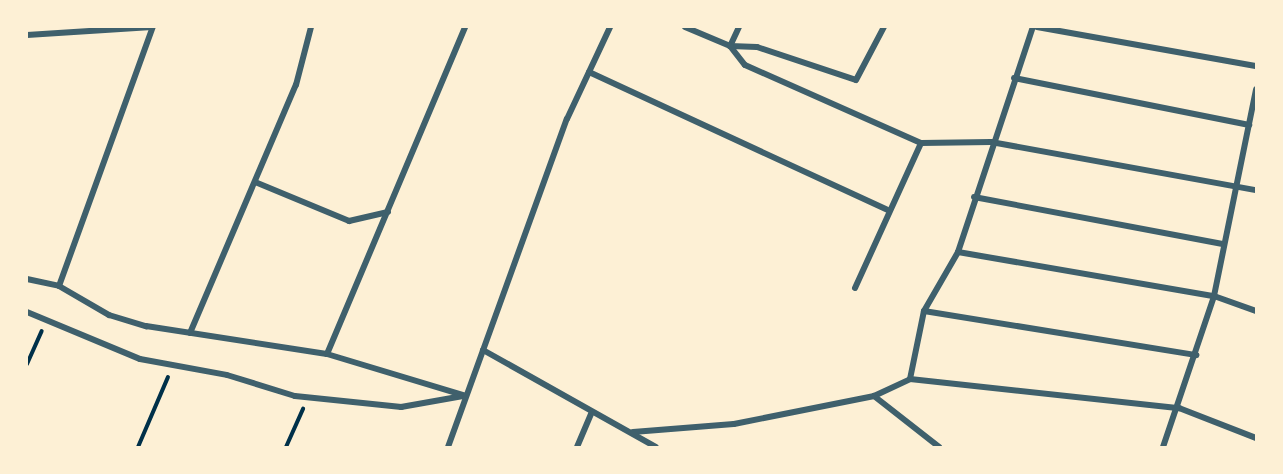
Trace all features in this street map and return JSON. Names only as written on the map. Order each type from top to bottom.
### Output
[{"type":"street","points":[[27,35],[152,27],[59,286]]},
{"type":"street","points":[[190,333],[296,85],[312,27]]},
{"type":"street","points":[[327,354],[465,27]]},
{"type":"street","points":[[448,447],[589,72],[610,27]]},
{"type":"street","points":[[685,27],[730,46],[757,47],[856,80],[884,27]]},
{"type":"street","points":[[730,46],[739,27]]},
{"type":"street","points":[[909,379],[924,311],[958,252],[991,142],[1035,27],[1256,66]]},
{"type":"street","points":[[730,46],[745,64],[921,143],[991,142],[1256,190]]},
{"type":"street","points":[[589,72],[887,210]]},
{"type":"street","points":[[1014,78],[1249,125]]},
{"type":"street","points":[[1163,447],[1179,408],[1214,296],[1233,187],[1256,89]]},
{"type":"street","points":[[855,288],[887,210],[921,143]]},
{"type":"street","points":[[255,182],[349,221],[388,212]]},
{"type":"street","points":[[974,197],[1223,244]]},
{"type":"street","points":[[958,252],[1214,296],[1256,310]]},
{"type":"street","points":[[27,279],[59,286],[109,315],[190,333],[327,354],[466,396]]},
{"type":"street","points":[[924,311],[1196,355]]},
{"type":"street","points":[[27,312],[140,358],[308,398],[401,407],[466,396]]},
{"type":"street","points":[[483,350],[592,412],[633,432],[656,447]]},
{"type":"street","points":[[633,432],[702,430],[874,396],[909,379],[1179,408],[1256,438]]},
{"type":"street","points":[[874,396],[939,447]]},
{"type":"street","points":[[577,447],[592,412]]},
{"type":"path","points":[[27,364],[47,320]]},
{"type":"path","points":[[138,447],[173,365]]},
{"type":"path","points":[[286,447],[308,398]]}]
